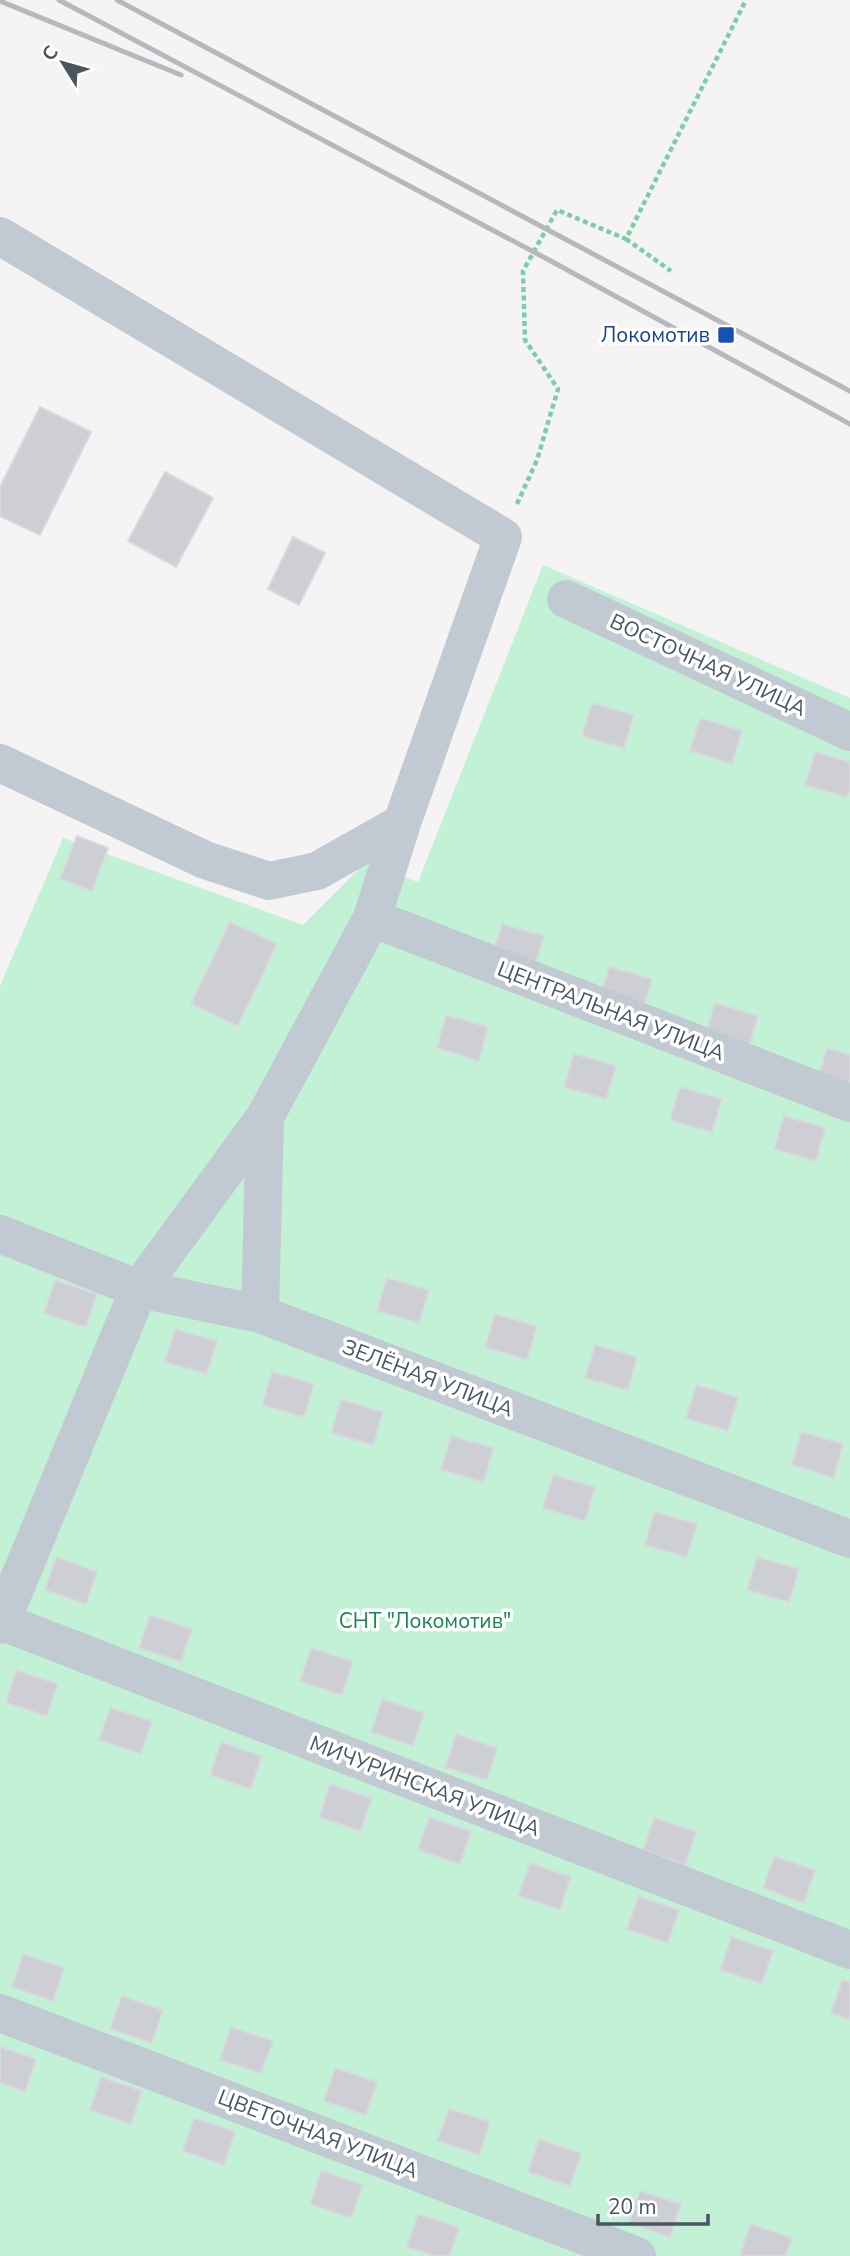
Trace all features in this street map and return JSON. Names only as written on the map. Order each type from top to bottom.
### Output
[{"type":"street","points":[[0,236],[503,537],[402,823],[372,918],[265,1117],[139,1289],[0,1623]]},
{"type":"street","name":"ВОСТОЧНАЯ УЛИЦА","points":[[566,598],[850,732]]},
{"type":"street","points":[[0,763],[205,860],[270,881],[317,871],[402,823]]},
{"type":"street","name":"ЦЕНТРАЛЬНАЯ УЛИЦА","points":[[372,918],[850,1103]]},
{"type":"street","points":[[260,1314],[265,1117]]},
{"type":"street","name":"ЗЕЛЁНАЯ УЛИЦА","points":[[0,1234],[139,1289],[260,1314],[850,1539]]},
{"type":"street","name":"МИЧУРИНСКАЯ УЛИЦА","points":[[0,1623],[850,1950]]},
{"type":"street","name":"ЦВЕТОЧНАЯ УЛИЦА","points":[[0,2013],[637,2256]]},
{"type":"path","points":[[626,239],[746,0]]},
{"type":"path","points":[[503,537],[537,460],[558,389],[526,340],[523,271],[557,210],[626,239],[671,271]]},
{"type":"green space","name":"СНТ \"Локомотив\"","points":[[543,565],[850,698],[850,2256],[0,2256],[0,986],[63,838],[303,925],[365,863],[418,882]]},
{"type":"building","points":[[40,407],[91,432],[40,535],[0,516],[0,487]]},
{"type":"building","points":[[165,472],[213,498],[176,567],[128,541]]},
{"type":"building","points":[[293,537],[325,553],[299,605],[268,589]]},
{"type":"building","points":[[592,703],[634,715],[624,748],[582,736]]},
{"type":"building","points":[[700,718],[742,731],[732,764],[690,751]]},
{"type":"building","points":[[815,752],[850,762],[850,788],[847,797],[805,785]]},
{"type":"building","points":[[77,836],[108,848],[92,891],[60,879]]},
{"type":"building","points":[[230,922],[277,944],[238,1026],[191,1004]]},
{"type":"building","points":[[502,924],[544,936],[534,969],[492,957]]},
{"type":"building","points":[[609,967],[652,979],[642,1012],[600,1000]]},
{"type":"building","points":[[715,1003],[758,1016],[748,1049],[705,1037]]},
{"type":"building","points":[[446,1015],[488,1027],[479,1061],[437,1048]]},
{"type":"building","points":[[827,1048],[850,1055],[850,1091],[817,1081]]},
{"type":"building","points":[[574,1054],[616,1066],[606,1099],[564,1087]]},
{"type":"building","points":[[680,1087],[722,1099],[712,1132],[670,1120]]},
{"type":"building","points":[[784,1116],[825,1128],[816,1161],[774,1149]]},
{"type":"building","points":[[387,1278],[429,1290],[419,1323],[377,1311]]},
{"type":"building","points":[[55,1280],[97,1294],[86,1327],[44,1313]]},
{"type":"building","points":[[495,1314],[537,1326],[527,1360],[485,1347]]},
{"type":"building","points":[[175,1329],[217,1341],[207,1374],[165,1362]]},
{"type":"building","points":[[595,1345],[637,1357],[628,1390],[585,1378]]},
{"type":"building","points":[[272,1372],[314,1384],[304,1417],[262,1405]]},
{"type":"building","points":[[696,1385],[738,1397],[728,1431],[686,1418]]},
{"type":"building","points":[[341,1400],[383,1412],[373,1445],[331,1433]]},
{"type":"building","points":[[801,1432],[843,1444],[834,1478],[792,1465]]},
{"type":"building","points":[[451,1436],[493,1448],[484,1482],[441,1470]]},
{"type":"building","points":[[553,1475],[595,1487],[585,1521],[543,1508]]},
{"type":"building","points":[[654,1512],[697,1524],[687,1557],[645,1545]]},
{"type":"building","points":[[56,1557],[97,1572],[86,1604],[45,1590]]},
{"type":"building","points":[[757,1557],[799,1569],[789,1602],[747,1590]]},
{"type":"building","points":[[150,1615],[192,1629],[181,1662],[139,1648]]},
{"type":"building","points":[[311,1648],[353,1662],[342,1695],[300,1681]]},
{"type":"building","points":[[16,1670],[58,1684],[47,1716],[6,1703]]},
{"type":"building","points":[[382,1699],[424,1713],[413,1746],[371,1732]]},
{"type":"building","points":[[110,1708],[152,1721],[141,1754],[99,1740]]},
{"type":"building","points":[[456,1734],[497,1748],[487,1780],[445,1767]]},
{"type":"building","points":[[221,1742],[262,1756],[251,1789],[210,1775]]},
{"type":"building","points":[[330,1784],[372,1798],[361,1831],[319,1817]]},
{"type":"building","points":[[429,1817],[471,1831],[460,1864],[418,1850]]},
{"type":"building","points":[[654,1818],[696,1832],[685,1865],[643,1850]]},
{"type":"building","points":[[774,1856],[815,1870],[804,1903],[763,1888]]},
{"type":"building","points":[[530,1863],[571,1877],[560,1910],[518,1896]]},
{"type":"building","points":[[638,1896],[679,1910],[668,1943],[627,1929]]},
{"type":"building","points":[[731,1937],[773,1951],[762,1984],[720,1970]]},
{"type":"building","points":[[23,1954],[64,1968],[53,2001],[12,1987]]},
{"type":"building","points":[[842,1980],[850,1982],[850,2019],[831,2013]]},
{"type":"building","points":[[122,1996],[163,2010],[152,2043],[110,2029]]},
{"type":"building","points":[[231,2027],[273,2041],[261,2073],[220,2060]]},
{"type":"building","points":[[0,2047],[36,2059],[25,2092],[0,2083]]},
{"type":"building","points":[[335,2068],[377,2082],[366,2115],[324,2101]]},
{"type":"building","points":[[101,2077],[142,2091],[131,2124],[90,2110]]},
{"type":"building","points":[[449,2109],[490,2122],[479,2155],[437,2141]]},
{"type":"building","points":[[194,2118],[235,2132],[224,2165],[183,2151]]},
{"type":"building","points":[[539,2139],[581,2153],[570,2186],[528,2172]]},
{"type":"building","points":[[321,2171],[363,2185],[351,2218],[310,2204]]},
{"type":"building","points":[[640,2191],[681,2204],[670,2237],[629,2223]]},
{"type":"building","points":[[418,2214],[459,2228],[450,2256],[434,2256],[407,2247]]},
{"type":"building","points":[[750,2224],[792,2238],[786,2256],[740,2256]]},
{"type":"railway","points":[[59,0],[549,260],[850,424]]},
{"type":"railway","points":[[117,0],[850,391]]},
{"type":"railway","points":[[0,1],[181,75]]},
{"type":"place","name":"Локомотив","points":[[726,335]]}]
